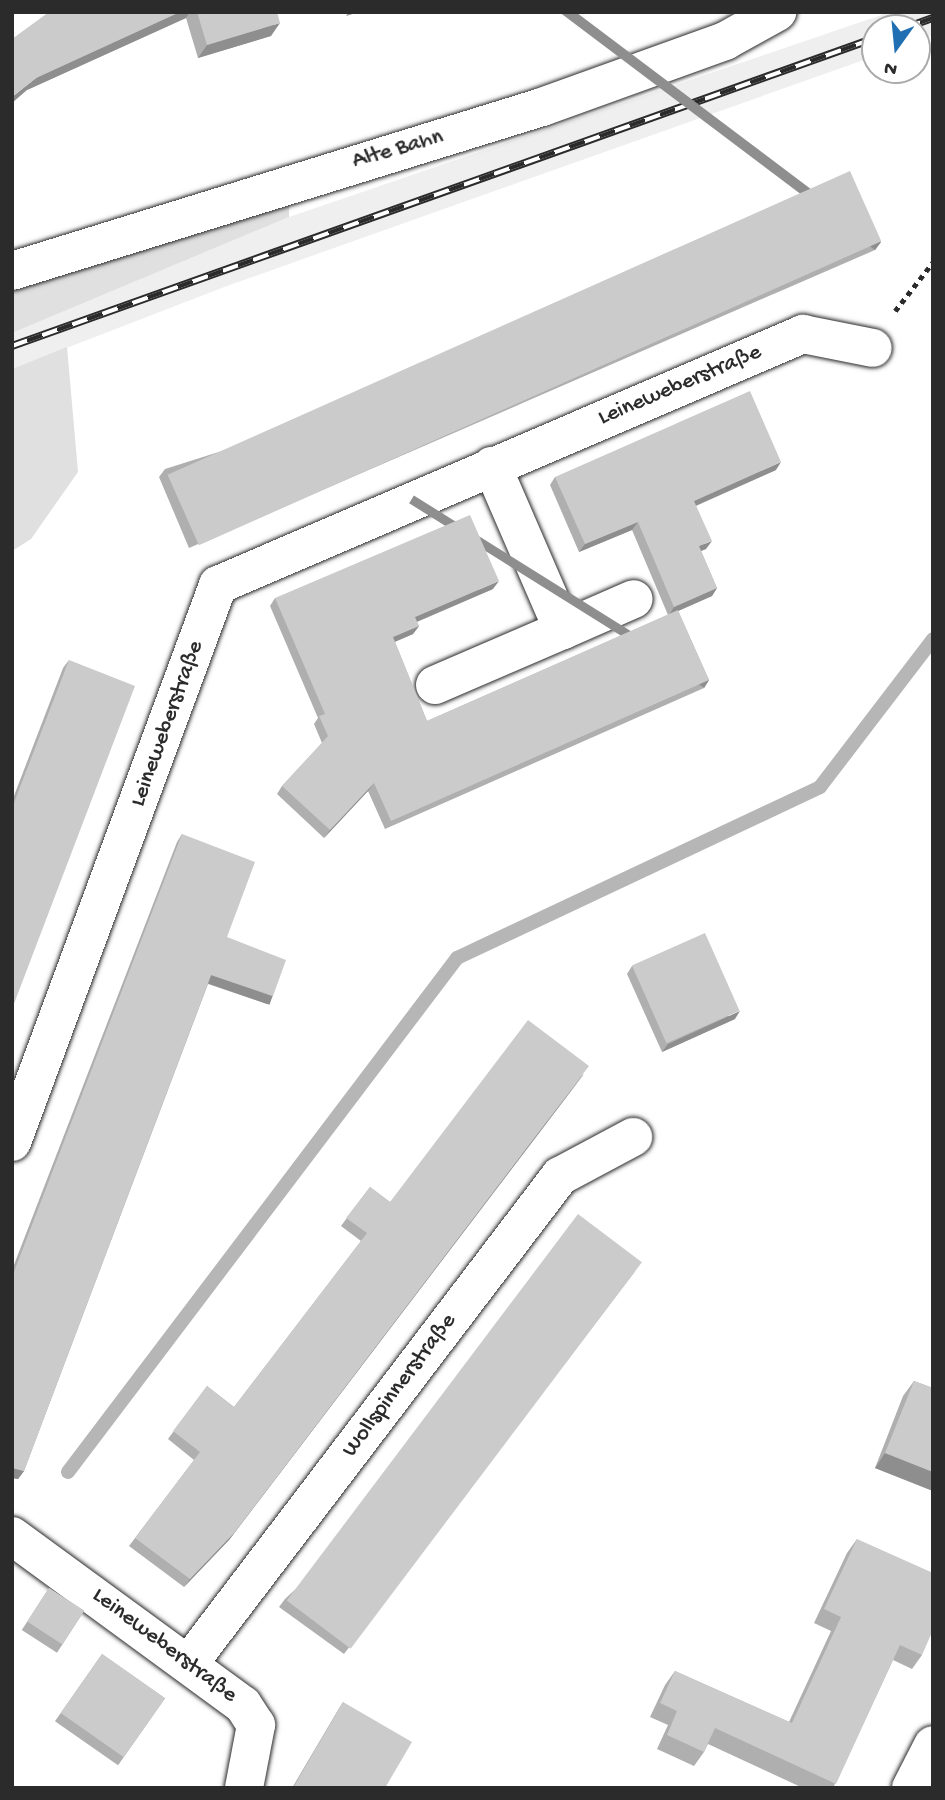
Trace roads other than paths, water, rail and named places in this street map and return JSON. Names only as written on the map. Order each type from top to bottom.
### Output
[{"type":"street","name":"Alte Bahn","points":[[12,271],[542,107],[725,41],[777,12]]},
{"type":"street","name":"Leineweberstraße","points":[[12,1142],[218,584],[803,334],[873,348]]},
{"type":"street","points":[[492,466],[563,630]]},
{"type":"street","points":[[435,685],[634,599]]},
{"type":"street","name":"Wollspinnerstraße","points":[[191,1662],[560,1176],[633,1137]]},
{"type":"street","name":"Leineweberstraße","points":[[12,1536],[191,1662],[243,1705],[256,1725],[244,1788]]},
{"type":"street","points":[[911,1788],[933,1745]]},
{"type":"waterway","points":[[68,1472],[457,958],[820,787],[933,639]]},
{"type":"railway","points":[[12,346],[861,43]]}]
